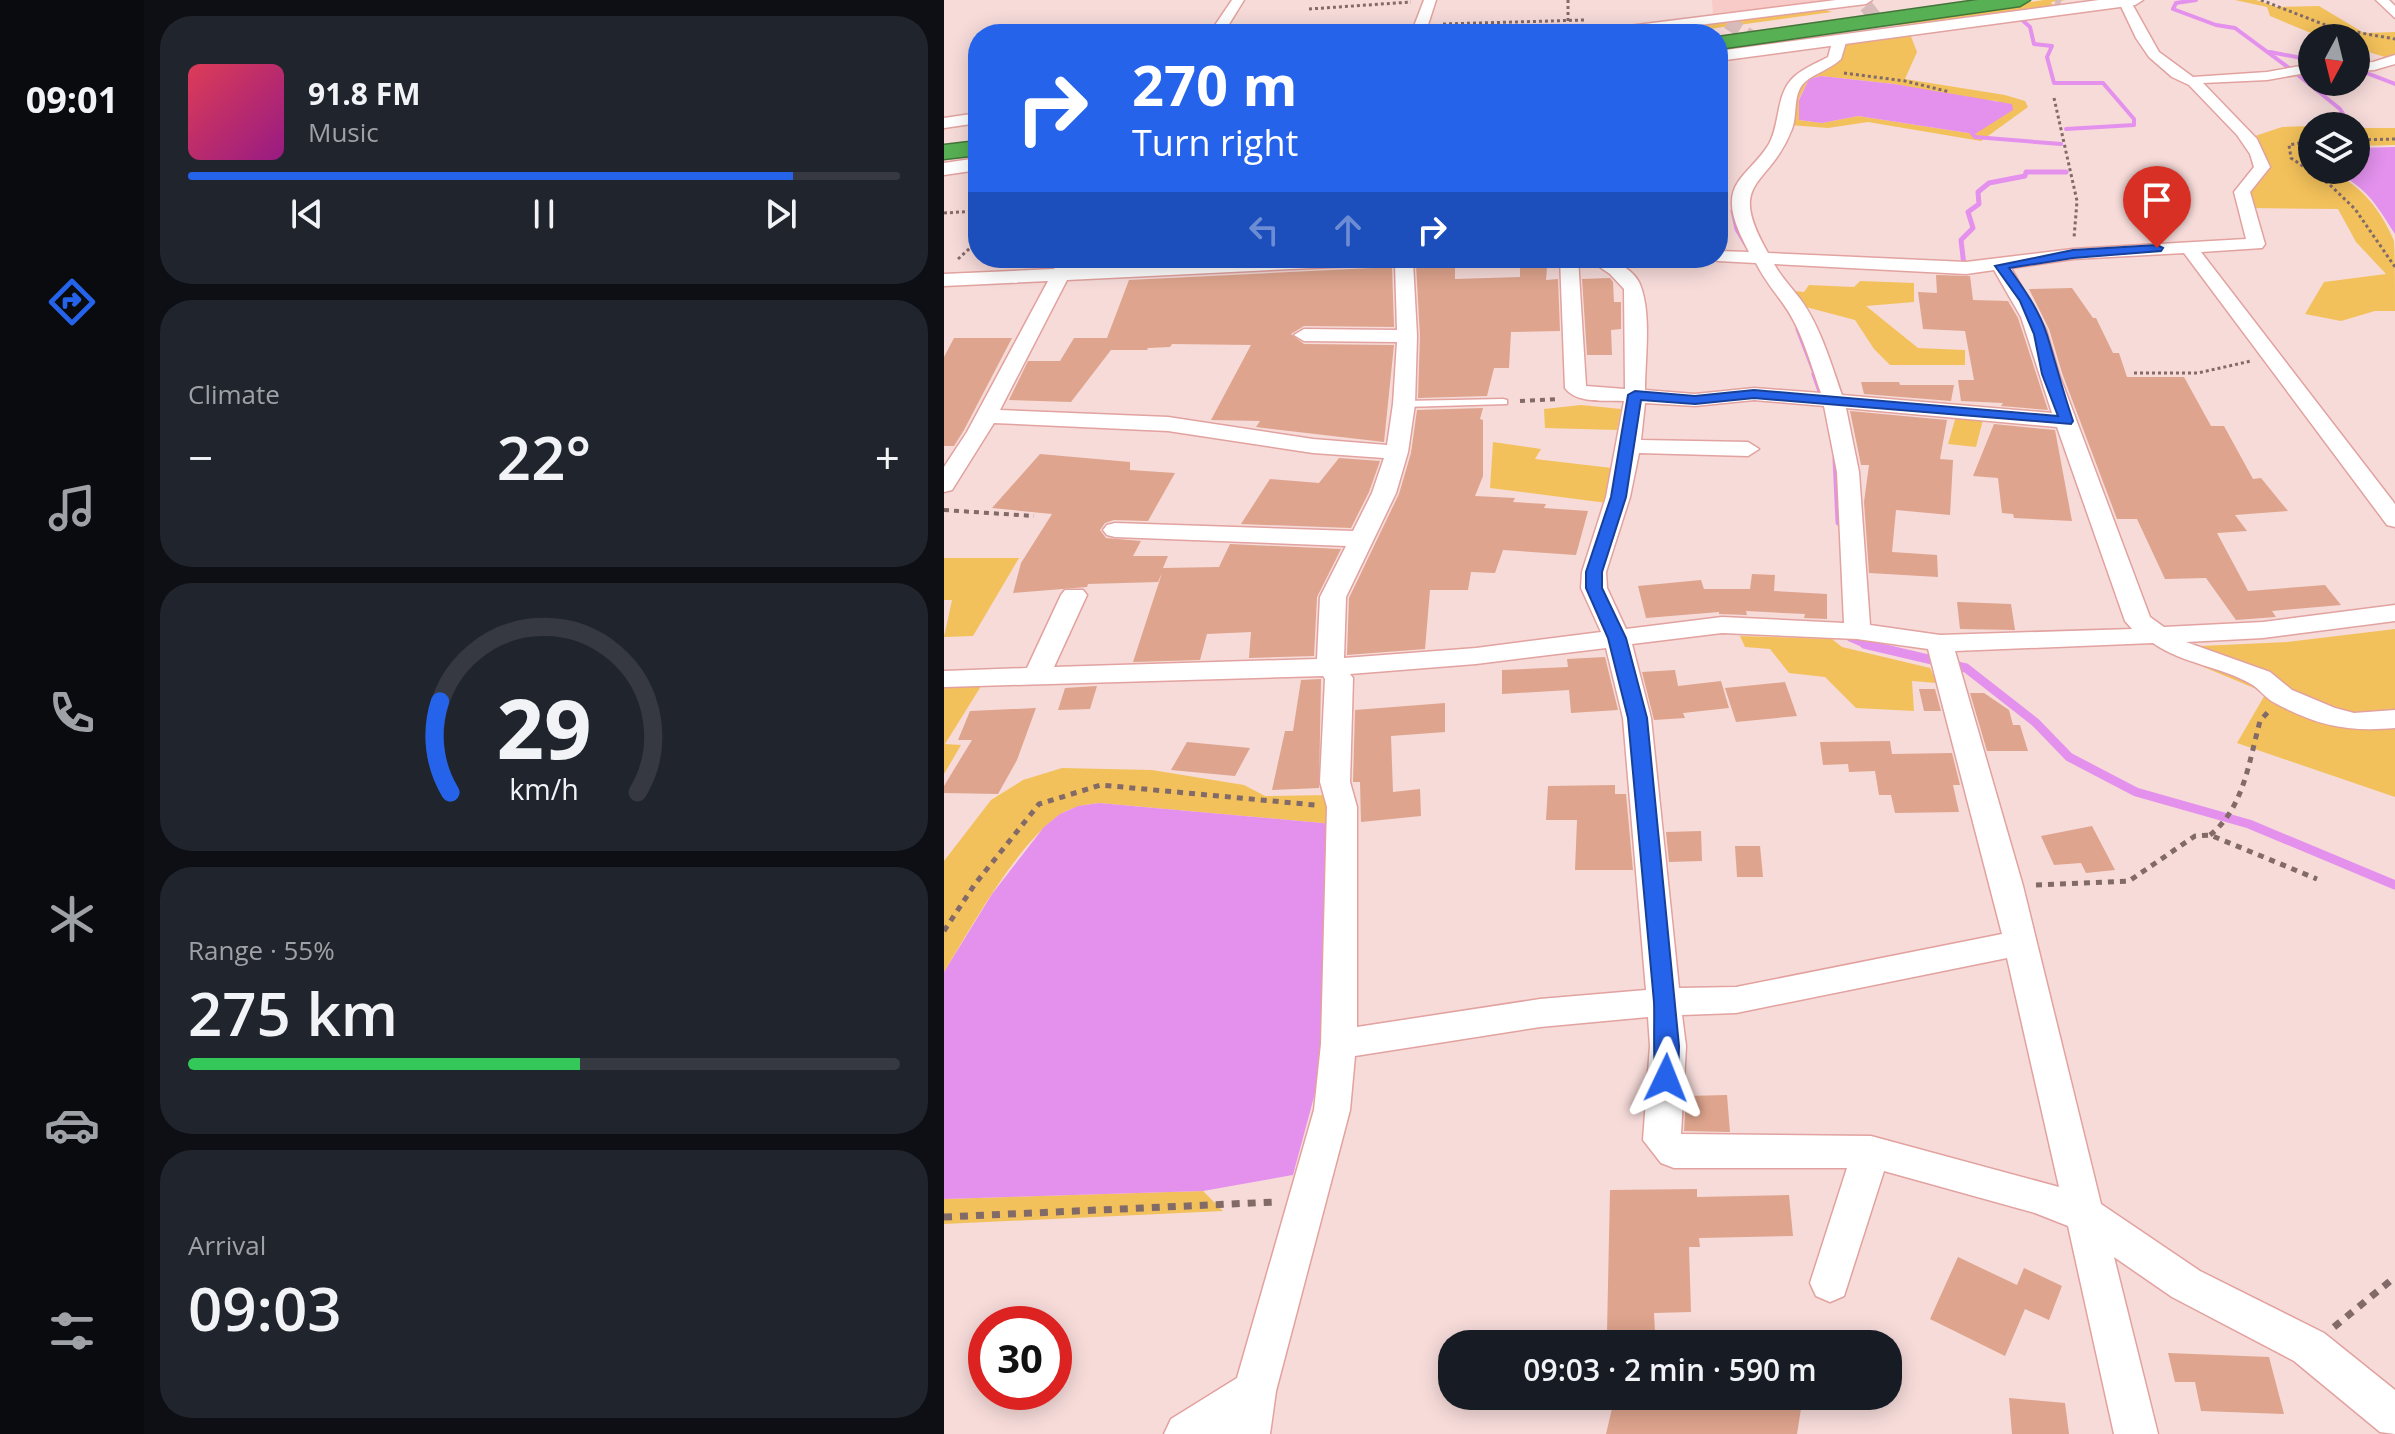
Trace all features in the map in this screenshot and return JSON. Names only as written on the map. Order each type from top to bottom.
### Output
[{"type":"highway","points":[[1728,24],[1969,0]]},
{"type":"highway","points":[[1728,42],[2020,0]]},
{"type":"highway","points":[[944,143],[968,139]]},
{"type":"highway","points":[[944,152],[968,149]]},
{"type":"street","points":[[1222,24],[1238,0]]},
{"type":"street","points":[[1422,24],[1430,0]]},
{"type":"street","points":[[2382,0],[2395,14]]},
{"type":"street","points":[[1728,54],[1768,46],[1840,39],[1886,28],[2066,5],[2129,1],[2148,46],[2179,78],[2194,82],[2207,99],[2232,120],[2260,158],[2262,167],[2242,192],[2256,244],[2073,254],[2001,266],[1966,268],[1728,256]]},
{"type":"street","points":[[1727,24],[1865,2]]},
{"type":"street","points":[[1840,39],[1834,59],[1797,81],[1788,102],[1786,125],[1775,148],[1744,186],[1741,203],[1751,256],[1793,303],[1816,350],[1823,399],[1848,472],[1857,631]]},
{"type":"street","points":[[2370,66],[2395,59]]},
{"type":"street","points":[[2194,82],[2298,72]]},
{"type":"street","points":[[944,123],[968,119]]},
{"type":"street","points":[[944,169],[968,165]]},
{"type":"street","points":[[2188,247],[2395,520]]},
{"type":"street","points":[[2001,266],[2026,301],[2040,334],[2049,374],[2138,621],[2179,649],[2260,678],[2282,696],[2326,715],[2354,722],[2395,719]]},
{"type":"street","points":[[944,280],[1040,268]]},
{"type":"street","points":[[944,485],[987,416],[1063,268]]},
{"type":"street","points":[[1248,1434],[1255,1391],[1332,1110],[1339,1044],[1342,807],[1335,782],[1339,678],[1330,667],[1333,597],[1384,493],[1397,452],[1404,404],[1406,268]]},
{"type":"street","points":[[1569,268],[1575,388],[1580,392],[1695,400],[1754,394],[2066,421]]},
{"type":"street","points":[[1614,268],[1633,288],[1635,395],[1629,446],[1618,497],[1594,572],[1594,588],[1617,638],[1637,718],[1668,1046],[1662,1140],[1674,1152],[1871,1152],[2040,1197],[2087,1216],[2186,1284],[2309,1347],[2395,1417]]},
{"type":"street","points":[[1304,335],[1407,336]]},
{"type":"street","points":[[987,416],[1168,424],[1313,446],[1397,452]]},
{"type":"street","points":[[1629,446],[1748,449]]},
{"type":"street","points":[[1115,530],[1363,539]]},
{"type":"street","points":[[1037,675],[1074,595]]},
{"type":"street","points":[[944,679],[1330,667],[1476,656],[1722,625],[1857,631],[1944,658],[2021,642],[2263,630],[2395,613]]},
{"type":"street","points":[[2260,678],[2263,630]]},
{"type":"street","points":[[1944,658],[2007,886],[2136,1434]]},
{"type":"street","points":[[1339,1044],[1540,1013],[1665,1002],[1736,1000],[2020,943]]},
{"type":"street","points":[[1830,1283],[1871,1152]]},
{"type":"street","points":[[1186,1434],[1255,1391]]},
{"type":"lane","points":[[1404,404],[1503,402]]},
{"type":"path","points":[[1309,9],[1430,0]]},
{"type":"path","points":[[1568,0],[1568,21]]},
{"type":"path","points":[[2261,0],[2333,28],[2395,39]]},
{"type":"path","points":[[1512,24],[1568,21],[1583,24]]},
{"type":"path","points":[[1816,70],[1905,81],[1950,92]]},
{"type":"path","points":[[2054,98],[2077,201],[2073,254]]},
{"type":"path","points":[[2370,140],[2395,139]]},
{"type":"path","points":[[2298,143],[2289,145],[2291,158],[2298,163]]},
{"type":"path","points":[[2329,184],[2355,209],[2395,267]]},
{"type":"path","points":[[944,213],[968,212]]},
{"type":"path","points":[[2134,373],[2198,373],[2271,357]]},
{"type":"path","points":[[1503,402],[1566,398],[1580,392]]},
{"type":"path","points":[[944,510],[1034,516]]},
{"type":"path","points":[[2007,886],[2129,881],[2195,836],[2210,835],[2221,829],[2235,807],[2260,721],[2282,696]]},
{"type":"path","points":[[944,931],[975,884],[1039,804],[1051,800],[1101,785],[1342,807]]},
{"type":"path","points":[[2210,835],[2317,879]]},
{"type":"path","points":[[944,1217],[1308,1200]]},
{"type":"path","points":[[2309,1347],[2395,1277]]},
{"type":"shaded area","points":[[1712,0],[1828,0],[1830,1],[1713,15]]},
{"type":"shaded area","points":[[2044,0],[2066,0],[2051,2],[2054,7],[1900,25],[1887,22]]},
{"type":"shaded area","points":[[2235,0],[2256,0],[2277,7],[2319,6],[2349,24],[2298,24],[2298,28],[2270,16],[2267,7]]},
{"type":"shaded area","points":[[1815,7],[1832,12],[1728,26],[1683,24],[1705,21],[1728,23],[1736,17]]},
{"type":"shaded area","points":[[2395,32],[2395,56],[2388,58],[2370,52],[2370,33]]},
{"type":"shaded area","points":[[1910,34],[1917,52],[1905,79],[2005,95],[2025,101],[2028,107],[1981,141],[1868,122],[1828,128],[1790,125],[1797,90],[1809,77],[1840,59],[1845,43]],"holes":[[[1821,76],[1894,84],[1968,99],[1998,101],[1975,134],[1858,116],[1822,123],[1799,120],[1799,99],[1809,79]]]},
{"type":"shaded area","points":[[1821,76],[1894,84],[2012,104],[2013,110],[1975,134],[1858,116],[1822,123],[1799,120],[1799,100],[1809,79]]},
{"type":"shaded area","points":[[2298,126],[2298,184],[2351,184],[2381,216],[2394,241],[2395,311],[2375,311],[2341,321],[2305,314],[2324,282],[2386,274],[2356,242],[2338,209],[2252,208],[2247,192],[2269,165],[2249,138],[2282,127]]},
{"type":"shaded area","points":[[2370,128],[2395,128],[2395,145],[2370,146]]},
{"type":"shaded area","points":[[2395,147],[2395,234],[2369,196],[2355,184],[2370,184],[2370,148]]},
{"type":"shaded area","points":[[1860,281],[1914,283],[1914,302],[1866,306],[1918,348],[1965,350],[1965,365],[1890,365],[1874,349],[1855,320],[1802,306],[1787,290],[1804,292],[1809,285],[1854,287]]},
{"type":"shaded area","points":[[1581,405],[1621,409],[1617,430],[1545,428],[1544,409]]},
{"type":"shaded area","points":[[1957,413],[1984,416],[1976,447],[1948,444]]},
{"type":"shaded area","points":[[1493,442],[1541,449],[1535,459],[1612,468],[1607,503],[1490,488]]},
{"type":"shaded area","points":[[944,558],[1019,558],[973,636],[944,637],[952,600],[944,600]]},
{"type":"shaded area","points":[[2395,629],[2395,797],[2237,743],[2266,693],[2158,648],[2287,642]]},
{"type":"shaded area","points":[[1740,636],[1832,639],[1842,647],[1930,668],[1937,683],[1912,681],[1914,711],[1856,708],[1825,677],[1789,673],[1770,649],[1745,647]]},
{"type":"shaded area","points":[[983,683],[945,744],[961,745],[944,774],[944,684]]},
{"type":"shaded area","points":[[1062,768],[1152,770],[1244,785],[1265,796],[1329,795],[1333,824],[1099,803],[1072,808],[1042,829],[1011,866],[944,972],[944,861],[991,800],[1023,780]]},
{"type":"shaded area","points":[[1099,803],[1333,824],[1318,1082],[1293,1175],[1203,1191],[944,1199],[944,972],[992,894],[1044,827],[1060,814],[1078,806]]},
{"type":"shaded area","points":[[1203,1191],[1223,1211],[944,1224],[944,1199]]},
{"type":"building","points":[[1392,268],[1394,327],[1304,326],[1291,334],[1304,344],[1394,345],[1384,442],[1256,427],[1260,421],[1211,420],[1251,345],[1172,344],[1170,347],[1147,350],[1111,350],[1071,402],[1009,400],[1028,361],[1060,361],[1074,338],[1107,338],[1129,280]]},
{"type":"building","points":[[1416,268],[1455,268],[1455,279],[1520,277],[1520,268],[1547,268],[1546,280],[1558,279],[1560,331],[1511,332],[1509,368],[1494,368],[1487,396],[1418,398],[1420,336]]},
{"type":"building","points":[[1936,275],[1970,276],[1973,300],[2008,301],[2018,318],[2048,410],[1961,401],[1958,380],[1974,380],[1965,331],[1923,329],[1918,292],[1937,293]]},
{"type":"building","points":[[1610,278],[1614,302],[1621,302],[1621,329],[1611,330],[1612,355],[1587,355],[1582,279]]},
{"type":"building","points":[[2072,288],[2096,318],[2113,353],[2119,353],[2127,377],[2184,377],[2211,426],[2224,426],[2253,479],[2261,478],[2288,511],[2235,515],[2247,531],[2217,533],[2248,591],[2325,585],[2341,605],[2272,611],[2276,617],[2236,620],[2206,578],[2165,579],[2137,519],[2117,519],[2062,373],[2049,329],[2029,289]]},
{"type":"building","points":[[954,338],[1012,338],[954,446],[944,446],[944,357]]},
{"type":"building","points":[[1861,382],[1954,385],[1951,401],[1864,394]]},
{"type":"building","points":[[1483,408],[1480,419],[1483,420],[1483,476],[1475,496],[1515,498],[1513,502],[1546,504],[1544,508],[1588,511],[1576,555],[1503,550],[1495,573],[1471,572],[1468,590],[1430,590],[1425,649],[1347,655],[1349,598],[1399,494],[1411,453],[1417,410]]},
{"type":"building","points":[[1850,411],[1947,420],[1940,459],[1953,460],[1950,515],[1896,510],[1892,552],[1937,555],[1938,577],[1869,573],[1864,502],[1869,465],[1861,465]]},
{"type":"building","points":[[1994,424],[2055,430],[2072,521],[2014,518],[2013,514],[2002,513],[1998,478],[1973,476]]},
{"type":"building","points":[[1040,454],[1130,462],[1130,470],[1175,473],[1148,521],[1114,520],[1105,523],[1100,530],[1106,538],[1141,541],[1133,556],[1168,556],[1163,568],[1219,567],[1230,544],[1341,549],[1317,597],[1314,656],[1249,658],[1251,632],[1207,634],[1200,660],[1133,662],[1162,573],[1158,582],[1088,584],[1087,587],[1013,593],[1021,563],[1052,514],[992,508]]},
{"type":"building","points":[[1339,458],[1380,461],[1351,528],[1241,524],[1270,479],[1319,483]]},
{"type":"building","points":[[1752,574],[1775,575],[1774,591],[1827,594],[1827,619],[1804,618],[1805,614],[1746,611],[1747,615],[1719,612],[1646,618],[1638,586],[1701,580],[1704,589],[1750,589]]},
{"type":"building","points":[[1957,602],[2011,604],[2015,630],[1960,629]]},
{"type":"building","points":[[1605,657],[1618,710],[1571,713],[1569,690],[1502,694],[1502,670],[1568,667],[1567,659]]},
{"type":"building","points":[[1675,670],[1678,686],[1721,681],[1729,708],[1683,713],[1685,718],[1654,720],[1642,672]]},
{"type":"building","points":[[1321,679],[1319,788],[1272,790],[1285,731],[1293,731],[1301,680]]},
{"type":"building","points":[[1785,682],[1797,716],[1736,722],[1725,688]]},
{"type":"building","points":[[1097,686],[1090,709],[1058,710],[1065,688]]},
{"type":"building","points":[[1919,689],[1935,689],[1941,711],[1924,711]]},
{"type":"building","points":[[1970,693],[1984,693],[2009,710],[2013,725],[2020,725],[2028,751],[1987,751]]},
{"type":"building","points":[[1445,703],[1445,732],[1391,736],[1393,792],[1420,789],[1421,816],[1361,822],[1360,782],[1353,782],[1355,710]]},
{"type":"building","points":[[1036,708],[1017,760],[998,794],[944,793],[944,786],[972,740],[958,740],[970,711]]},
{"type":"building","points":[[1890,741],[1892,754],[1952,753],[1960,785],[1953,785],[1959,812],[1895,813],[1891,795],[1879,795],[1875,771],[1849,772],[1848,764],[1823,765],[1820,742]]},
{"type":"building","points":[[1187,742],[1250,748],[1235,776],[1171,770]]},
{"type":"building","points":[[1615,785],[1615,794],[1626,794],[1633,870],[1575,870],[1577,820],[1546,820],[1548,786]]},
{"type":"building","points":[[2092,826],[2115,870],[2086,873],[2081,863],[2054,865],[2041,836]]},
{"type":"building","points":[[1701,831],[1702,861],[1669,862],[1666,832]]},
{"type":"building","points":[[1735,846],[1760,846],[1763,877],[1737,877]]},
{"type":"building","points":[[1727,1095],[1730,1132],[1684,1131],[1686,1096]]},
{"type":"building","points":[[1697,1189],[1697,1197],[1789,1195],[1793,1236],[1699,1238],[1700,1247],[1689,1247],[1691,1312],[1654,1313],[1655,1330],[1607,1330],[1610,1190]]},
{"type":"building","points":[[1958,1257],[2017,1285],[2024,1268],[2062,1286],[2049,1320],[2025,1309],[2005,1356],[1930,1319]]},
{"type":"building","points":[[2168,1353],[2269,1357],[2284,1414],[2201,1411],[2195,1382],[2175,1382]]},
{"type":"building","points":[[2009,1398],[2065,1403],[2069,1434],[2012,1434]]},
{"type":"building","points":[[1612,1410],[1801,1410],[1797,1434],[1606,1434]]},
{"type":"waterway","points":[[2196,0],[2176,3],[2173,9],[2216,25],[2235,28],[2293,71]]},
{"type":"waterway","points":[[2027,18],[2021,19],[2030,27],[2034,44],[2052,46],[2047,57],[2054,83],[2103,83],[2134,119],[2134,125],[2066,129]]},
{"type":"waterway","points":[[2270,52],[2298,57]]},
{"type":"waterway","points":[[2370,74],[2395,84]]},
{"type":"waterway","points":[[2324,96],[2342,112]]},
{"type":"waterway","points":[[1967,127],[1975,137],[2061,144]]},
{"type":"waterway","points":[[1964,266],[1961,240],[1973,228],[1968,212],[1979,204],[1978,192],[1989,183],[2025,176],[2026,172],[2066,172]]},
{"type":"waterway","points":[[1733,211],[1737,229],[1747,246]]},
{"type":"waterway","points":[[1798,329],[1816,376]]},
{"type":"waterway","points":[[1815,374],[1821,391]]},
{"type":"waterway","points":[[1836,459],[1839,522]]},
{"type":"waterway","points":[[1848,631],[1850,638],[1865,644]]},
{"type":"waterway","points":[[1865,644],[1966,668],[2035,722],[2069,757],[2136,792],[2249,824],[2395,885]]},
{"type":"waterway","points":[[1865,644],[1869,646]]},
{"type":"tunnel","points":[[2056,0],[2061,2]]},
{"type":"tunnel","points":[[1866,6],[1881,25]]},
{"type":"tunnel","points":[[1728,22],[1762,44]]},
{"type":"route","points":[[1666,1078],[1668,1046],[1665,1002],[1637,718],[1617,638],[1594,588],[1594,572],[1618,497],[1629,446],[1635,395],[1695,400],[1754,394],[2066,421],[2049,374],[2040,334],[2026,301],[2001,266],[2073,254],[2157,248]]}]
